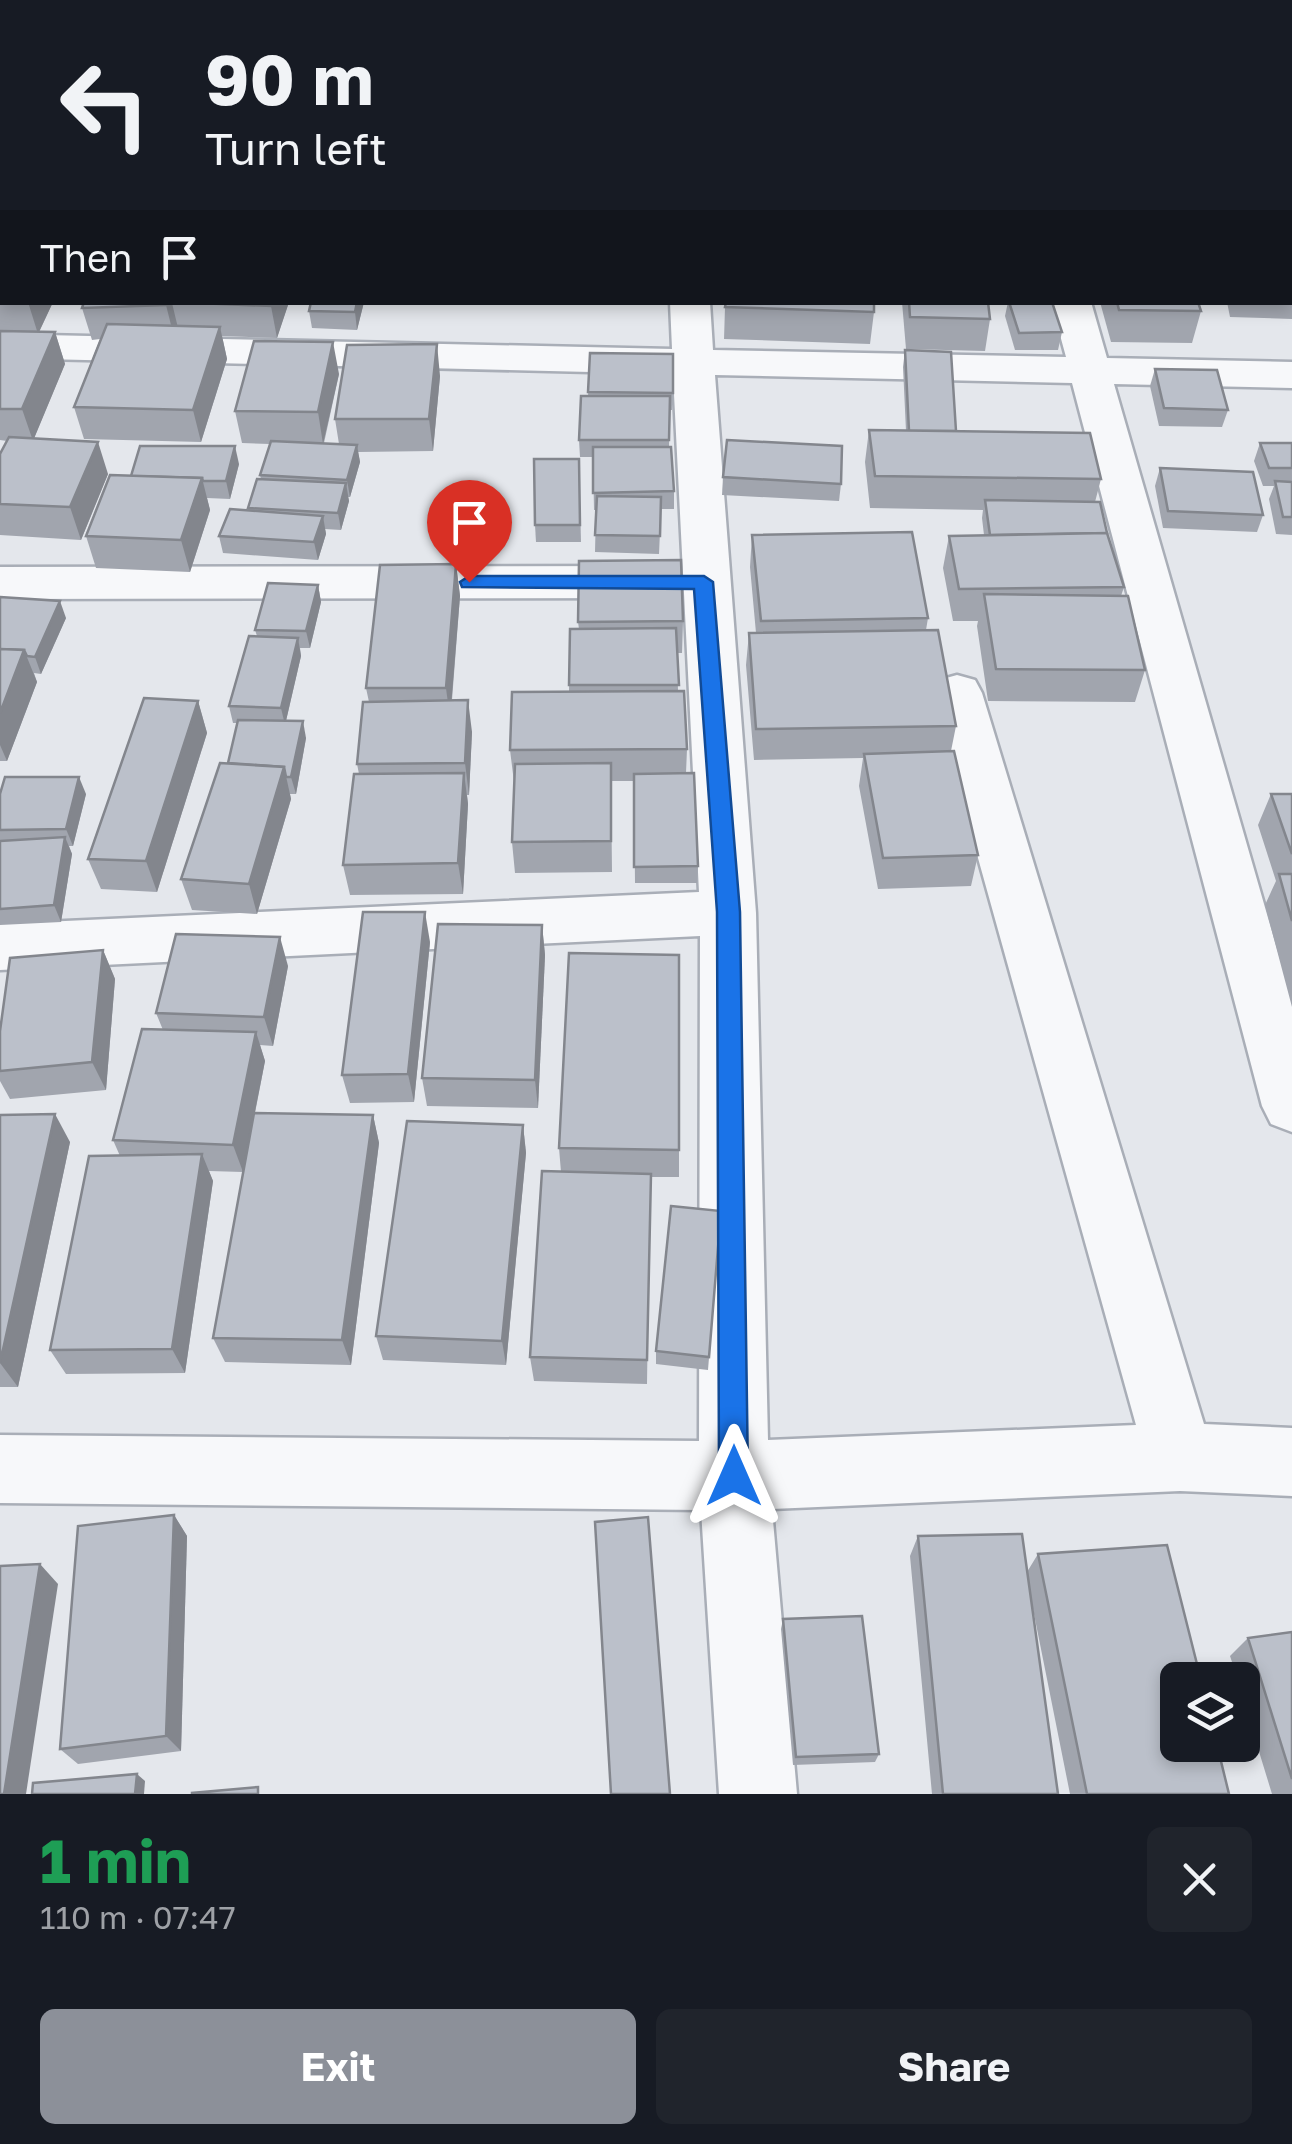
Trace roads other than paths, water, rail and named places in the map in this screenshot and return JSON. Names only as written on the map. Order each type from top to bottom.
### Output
[{"type":"street","points":[[690,305],[704,582],[728,912],[734,1476],[758,1794]]},
{"type":"street","points":[[1073,305],[1292,1106]]},
{"type":"street","points":[[0,346],[1292,375]]},
{"type":"street","points":[[0,583],[704,582]]},
{"type":"street","points":[[957,693],[1180,1457]]},
{"type":"street","points":[[0,946],[728,912]]},
{"type":"street","points":[[0,1469],[734,1476],[1180,1457],[1292,1462]]}]
